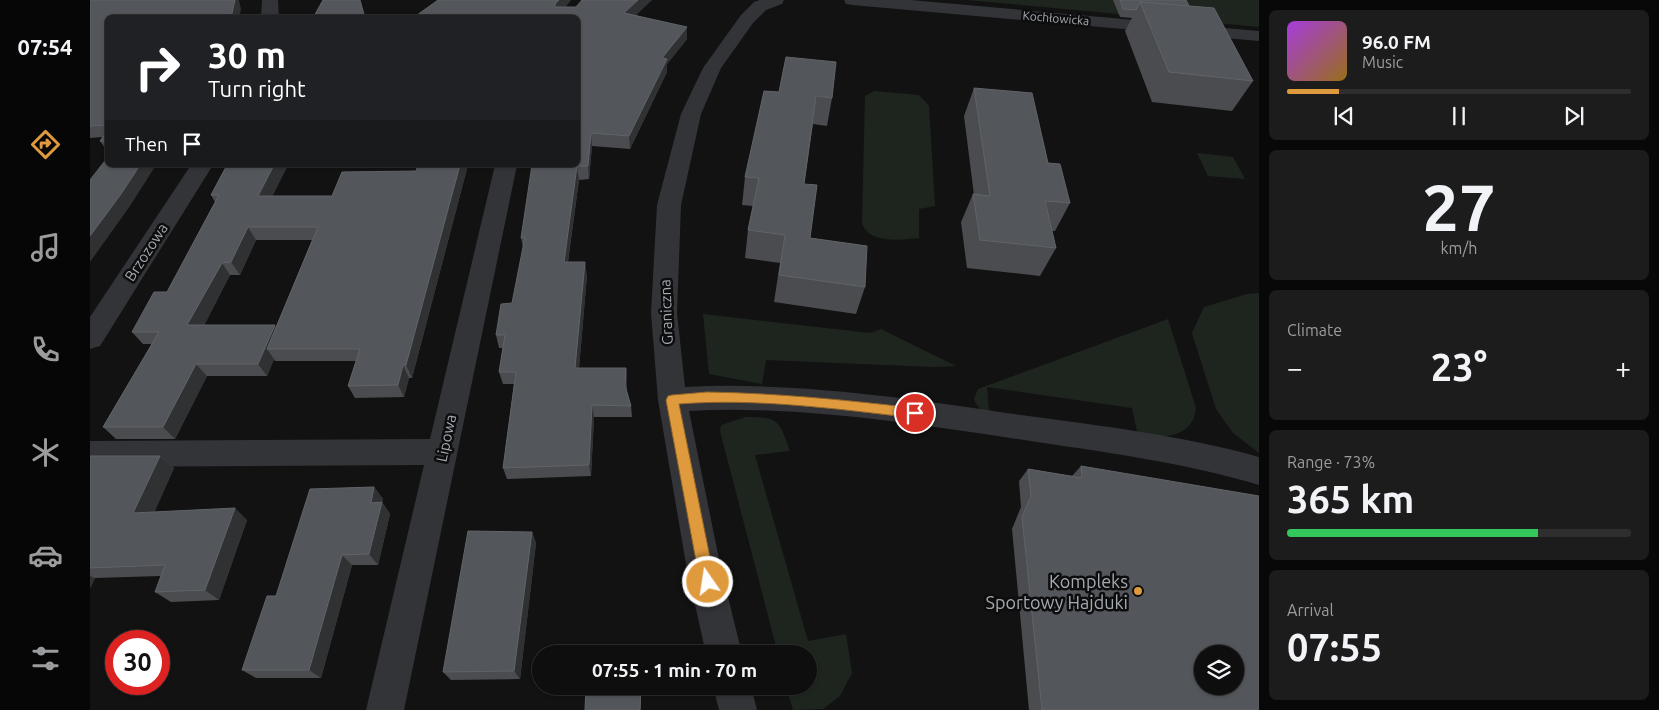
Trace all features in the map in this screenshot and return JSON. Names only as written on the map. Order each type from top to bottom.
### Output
[{"type":"street","points":[[270,0],[270,15]]},
{"type":"street","name":"Graniczna","points":[[722,645],[703,564],[672,400],[664,313],[668,215],[674,177],[691,114],[712,68],[747,19],[760,6],[776,0]]},
{"type":"street","name":"Kochłowicka","points":[[852,0],[1259,36]]},
{"type":"street","name":"Brzozowa","points":[[90,339],[201,167]]},
{"type":"street","name":"Lipowa","points":[[385,710],[506,167]]},
{"type":"street","points":[[672,400],[707,397],[749,398],[859,406],[964,419],[1112,441],[1220,460],[1259,471]]},
{"type":"street","points":[[90,454],[443,452]]},
{"type":"street","points":[[734,695],[738,710]]},
{"type":"shaded area","points":[[967,0],[1259,0],[1259,27]]},
{"type":"shaded area","points":[[874,91],[919,95],[929,106],[935,206],[919,209],[919,238],[896,240],[878,238],[866,230],[862,223],[865,96]]},
{"type":"shaded area","points":[[1197,153],[1233,157],[1245,179],[1208,176]]},
{"type":"shaded area","points":[[1259,293],[1259,453],[1233,433],[1216,409],[1192,333],[1204,307],[1247,294]]},
{"type":"shaded area","points":[[703,314],[870,333],[881,329],[956,366],[935,367],[766,360],[762,384],[709,374]]},
{"type":"shaded area","points":[[1168,319],[1196,408],[1194,418],[1189,426],[1182,431],[1166,436],[1138,436],[1132,408],[987,387],[989,412],[982,410],[975,402],[974,399],[978,389]]},
{"type":"shaded area","points":[[746,417],[772,420],[780,427],[790,451],[755,455],[808,641],[846,634],[852,673],[840,696],[823,709],[793,710],[789,695],[817,695],[817,645],[776,645],[720,431],[721,425]]},
{"type":"building","points":[[90,0],[235,0],[232,15],[105,15],[105,125],[90,126]]},
{"type":"building","points":[[323,0],[360,0],[364,15],[315,15]]},
{"type":"building","points":[[438,0],[559,0],[555,7],[576,7],[582,0],[638,0],[624,13],[687,27],[662,58],[667,59],[629,136],[591,133],[588,166],[580,166],[580,15],[417,15]]},
{"type":"building","points":[[1120,0],[1186,0],[1189,6],[1140,2],[1136,10],[1123,9]]},
{"type":"building","points":[[1140,2],[1214,8],[1253,81],[1169,72]]},
{"type":"building","points":[[786,57],[836,62],[832,98],[816,96],[804,184],[817,185],[810,238],[867,246],[865,287],[779,275],[785,235],[748,230],[759,178],[745,177],[764,91],[779,92]]},
{"type":"building","points":[[974,88],[1032,93],[1048,163],[1060,164],[1070,203],[1045,201],[1056,248],[980,240],[973,194],[990,196]]},
{"type":"building","points":[[105,161],[105,167],[139,167],[90,236],[90,180]]},
{"type":"building","points":[[226,167],[273,167],[258,196],[332,196],[342,172],[416,171],[417,167],[459,167],[406,365],[403,365],[398,385],[348,386],[360,349],[267,349],[318,227],[248,227],[231,262],[222,263],[187,325],[275,325],[258,364],[196,364],[163,427],[103,427],[159,332],[132,332],[154,292],[167,292],[219,195],[211,195]]},
{"type":"building","points":[[532,167],[577,167],[564,262],[585,262],[575,368],[626,368],[625,386],[631,406],[592,405],[589,465],[503,468],[516,372],[499,372],[505,335],[496,335],[501,304],[512,303],[525,237],[521,238]]},
{"type":"building","points":[[90,456],[160,456],[133,513],[235,508],[205,590],[155,592],[165,565],[90,568]]},
{"type":"building","name":"Kompleks Sportowy Hajduki","points":[[1081,466],[1259,496],[1259,710],[1042,710],[1022,517],[1031,496],[1028,469],[1082,478]]},
{"type":"building","points":[[374,487],[371,503],[382,502],[369,554],[342,555],[309,670],[242,670],[267,596],[276,596],[310,489]]},
{"type":"building","points":[[468,531],[532,532],[514,671],[443,672]]},
{"type":"building","points":[[586,695],[641,695],[640,710],[585,710]]},
{"type":"place","name":"Kompleks Sportowy Hajduki","points":[[1138,591]]},
{"type":"route","points":[[708,582],[672,400],[707,397],[749,398],[859,406],[915,413]]}]
